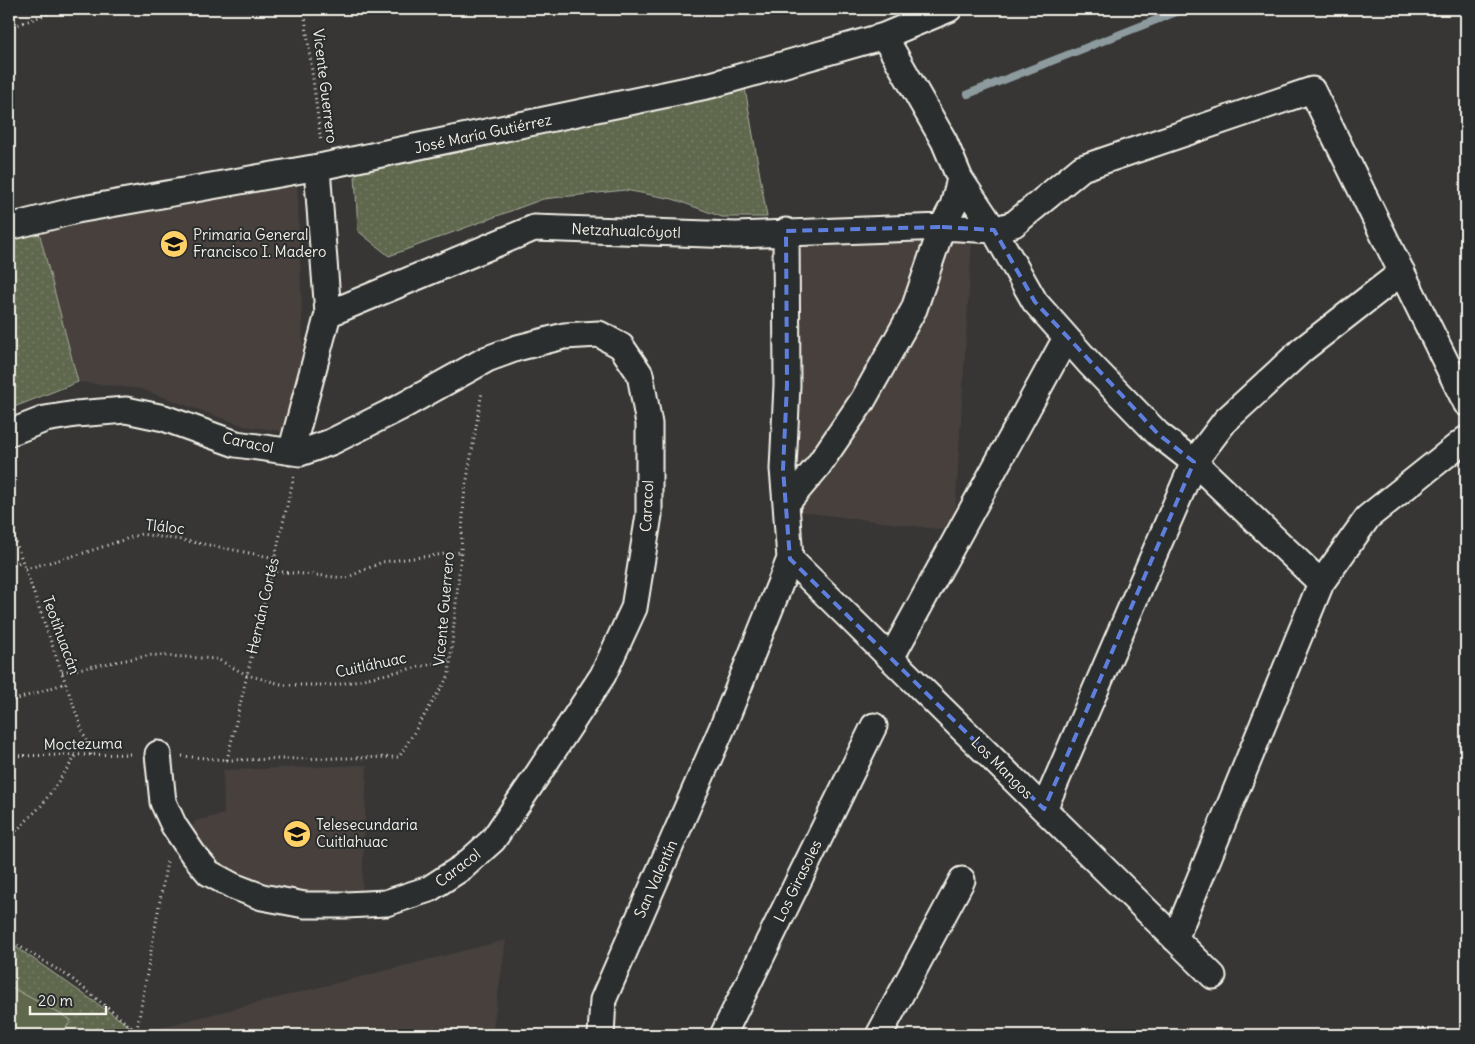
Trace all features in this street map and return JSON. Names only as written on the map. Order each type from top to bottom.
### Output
[{"type":"street","name":"José María Gutiérrez","points":[[9,228],[77,210],[321,167],[711,85],[884,36],[945,10]]},
{"type":"street","points":[[884,36],[944,141],[960,179],[994,230],[1035,302],[1090,364],[1158,434],[1194,462],[1321,583]]},
{"type":"street","points":[[994,230],[1014,224],[1082,168],[1312,90],[1466,403]]},
{"type":"street","points":[[295,452],[328,314],[321,167]]},
{"type":"street","points":[[786,504],[818,466],[863,400],[914,309],[942,227],[953,206],[960,179]]},
{"type":"street","name":"Netzahualcóyotl","points":[[328,314],[534,228],[736,235],[786,231],[942,227],[994,230]]},
{"type":"street","points":[[786,231],[788,385],[783,469],[790,559]]},
{"type":"street","points":[[1044,809],[1194,462],[1225,421],[1302,350],[1402,272]]},
{"type":"street","name":"Caracol","points":[[9,433],[45,419],[76,414],[126,410],[164,418],[236,444],[295,452],[331,442],[399,408],[487,359],[517,348],[564,336],[599,334],[621,346],[640,374],[648,424],[649,515],[634,608],[603,675],[536,777],[493,840],[463,867],[430,889],[386,903],[305,905],[262,897],[240,889],[209,873],[174,826],[163,802],[158,754]]},
{"type":"street","points":[[891,658],[1066,338]]},
{"type":"street","points":[[1175,939],[1321,583],[1368,518],[1466,439]]},
{"type":"street","name":"Los Mangos","points":[[790,559],[1213,976]]},
{"type":"street","name":"San Valentín","points":[[601,1035],[603,1000],[723,726],[790,559]]},
{"type":"street","name":"Los Girasoles","points":[[723,1035],[874,726]]},
{"type":"street","points":[[879,1035],[962,880]]},
{"type":"path","points":[[9,28],[61,9]]},
{"type":"path","name":"Vicente Guerrero","points":[[304,9],[321,167]]},
{"type":"path","name":"Vicente Guerrero","points":[[158,754],[227,760],[399,757],[449,675],[461,552],[464,497],[487,359]]},
{"type":"path","name":"Hernán Cortés","points":[[227,760],[275,558],[295,452]]},
{"type":"path","name":"Teotihuacán","points":[[9,522],[92,755]]},
{"type":"path","name":"Tláloc","points":[[25,569],[84,553],[142,534],[275,558]]},
{"type":"path","points":[[272,571],[346,578],[382,562],[461,552]]},
{"type":"path","points":[[9,567],[22,561]]},
{"type":"path","name":"Cuitláhuac","points":[[62,672],[152,655],[217,658],[247,675],[285,685],[336,685],[451,660]]},
{"type":"path","points":[[9,702],[66,683]]},
{"type":"path","name":"Moctezuma","points":[[9,756],[158,754]]},
{"type":"path","points":[[9,838],[42,805],[76,756]]},
{"type":"path","points":[[9,940],[71,978],[136,1033],[174,826]]},
{"type":"highlighted area","points":[[942,227],[994,230],[1035,302],[1158,434],[1194,462],[1044,809],[790,559],[783,469],[787,385],[786,231]]},
{"type":"shaded area","points":[[297,177],[304,370],[289,432],[244,426],[141,389],[78,382],[38,228]]},
{"type":"shaded area","points":[[974,210],[954,531],[794,511],[767,220]]},
{"type":"shaded area","points":[[367,765],[362,891],[338,897],[240,886],[203,861],[189,832],[195,821],[224,814],[223,770]]},
{"type":"shaded area","points":[[506,940],[492,1035],[157,1035],[158,1028]]},
{"type":"green space","points":[[745,88],[767,217],[722,217],[673,199],[625,190],[543,199],[389,256],[358,231],[354,156]]},
{"type":"green space","points":[[38,228],[78,382],[9,409],[9,234]]},
{"type":"green space","points":[[9,942],[135,1030],[136,1035],[62,1035],[71,1020],[9,986]]},
{"type":"green space","points":[[9,986],[71,1020],[62,1035],[9,1035]]},
{"type":"waterway","points":[[968,94],[1184,9]]},
{"type":"place","name":"Primaria General Francisco I. Madero","points":[[174,244]]},
{"type":"place","name":"Telesecundaria Cuitlahuac","points":[[297,834]]}]
